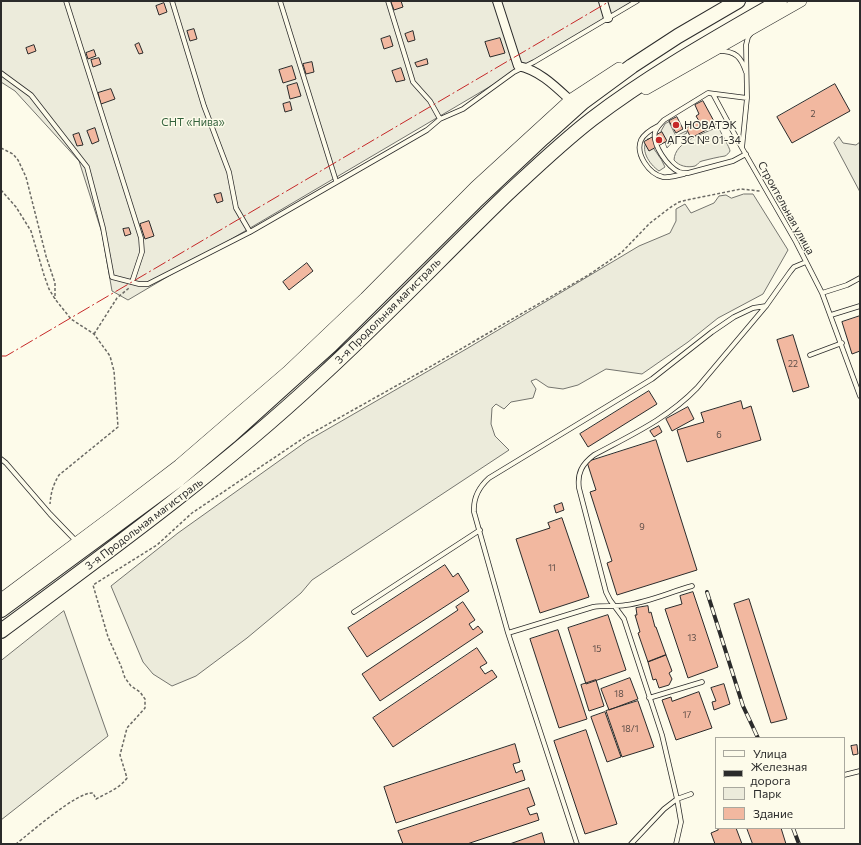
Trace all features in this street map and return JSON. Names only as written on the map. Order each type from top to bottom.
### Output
[{"type":"highway","name":"3-я Продольная магистраль","points":[[1,610],[179,479],[229,437],[331,345],[475,202],[583,102],[611,81],[678,36],[738,1]]},
{"type":"highway","name":"3-я Продольная магистраль","points":[[1,631],[148,522],[209,474],[263,428],[317,381],[535,167],[591,120],[680,58],[780,1]]},
{"type":"street","points":[[497,1],[518,66],[524,66],[550,80],[570,100]]},
{"type":"street","points":[[603,1],[608,18]]},
{"type":"street","points":[[591,120],[801,1]]},
{"type":"street","points":[[1,599],[179,465],[287,372],[364,298],[475,187],[570,100],[588,87],[641,55],[678,36]]},
{"type":"lane","points":[[66,1],[141,238],[142,252],[132,282]]},
{"type":"lane","points":[[172,1],[204,106],[229,172],[236,208],[250,232]]},
{"type":"lane","points":[[280,1],[336,181]]},
{"type":"lane","points":[[388,1],[413,82],[430,101],[440,119]]},
{"type":"lane","points":[[1,73],[31,95],[87,167],[103,228],[112,277],[142,285],[157,281],[250,232],[336,181],[427,130],[440,119],[463,108],[524,66],[534,62],[637,1]]},
{"type":"lane","points":[[742,148],[747,98],[746,45],[748,37],[754,28]]},
{"type":"lane","points":[[707,55],[722,51],[736,54],[742,60],[747,75]]},
{"type":"lane","points":[[746,154],[733,161],[673,177],[663,177],[649,169],[643,159],[640,149],[641,140],[647,133],[683,107],[708,93],[747,98]]},
{"type":"lane","name":"Строительная улица","points":[[713,94],[822,293],[860,396]]},
{"type":"lane","points":[[660,124],[655,132],[657,147],[668,164],[681,173],[688,173]]},
{"type":"lane","points":[[676,844],[681,822],[677,798],[662,735],[624,619],[606,592],[578,480],[584,463],[594,455],[665,416],[685,401],[766,306],[794,267],[806,262]]},
{"type":"lane","points":[[822,293],[847,285],[860,278]]},
{"type":"lane","points":[[577,844],[508,633],[480,530],[474,504],[476,495],[489,478],[652,379],[712,332],[734,317],[753,308],[766,306]]},
{"type":"lane","points":[[831,315],[860,306]]},
{"type":"lane","points":[[810,355],[842,344]]},
{"type":"lane","points":[[1,458],[50,514],[78,542]]},
{"type":"lane","points":[[354,612],[480,530]]},
{"type":"lane","points":[[508,633],[593,607],[638,603],[692,586]]},
{"type":"lane","points":[[649,698],[702,682]]},
{"type":"lane","points":[[845,775],[860,771]]},
{"type":"lane","points":[[630,844],[664,809],[677,798],[691,794]]},
{"type":"path","points":[[1,148],[13,154],[18,160],[26,178],[46,256],[55,283],[55,299]]},
{"type":"path","points":[[16,844],[75,799],[90,793],[93,793],[96,799],[117,788],[124,783],[127,778],[120,755],[127,728],[145,708],[145,699],[140,692],[131,686],[125,678],[108,637],[93,585],[153,547],[192,513],[305,437],[590,274],[622,252],[642,230],[679,202],[741,189],[756,192],[767,191]]},
{"type":"path","points":[[1,190],[16,206],[31,231],[44,275],[49,289],[55,299],[72,319],[94,334],[107,352],[112,362],[114,371],[118,427],[59,475],[51,493],[50,514]]},
{"type":"path","points":[[94,334],[117,298],[130,286],[132,282]]},
{"type":"green space","name":"СНТ «Нива»","points":[[1,1],[635,1],[128,300],[112,291],[102,233],[79,161],[15,91],[1,82]]},
{"type":"green space","points":[[669,122],[676,136],[686,131],[687,133],[674,140],[667,148],[661,131],[665,124]]},
{"type":"green space","points":[[718,127],[730,149],[729,153],[725,156],[701,161],[692,167],[686,167],[674,160],[676,153],[684,143]]},
{"type":"green space","points":[[839,137],[843,143],[856,145],[860,142],[860,192],[834,143]]},
{"type":"green space","points":[[648,139],[665,167],[659,171],[646,156],[645,143]]},
{"type":"green space","points":[[744,194],[753,194],[788,250],[763,294],[718,318],[688,342],[642,374],[606,369],[578,385],[563,389],[548,387],[536,379],[531,381],[536,389],[533,398],[511,402],[504,409],[496,404],[492,408],[491,424],[495,436],[509,450],[312,580],[301,593],[247,638],[196,676],[172,686],[153,674],[143,662],[111,586],[178,533],[307,441],[468,348],[639,246],[670,233],[676,221],[676,209],[685,204],[691,213],[714,203],[719,196],[726,195],[731,198]]},
{"type":"green space","points":[[64,611],[108,736],[1,820],[1,661]]},
{"type":"building","points":[[401,1],[403,7],[394,10],[391,2]]},
{"type":"building","points":[[164,3],[167,12],[159,15],[156,6]]},
{"type":"building","points":[[194,29],[197,39],[190,41],[187,31]]},
{"type":"building","points":[[413,31],[415,40],[408,42],[405,34]]},
{"type":"building","points":[[390,36],[393,46],[384,49],[381,39]]},
{"type":"building","points":[[500,38],[505,53],[490,57],[485,42]]},
{"type":"building","points":[[139,43],[143,53],[139,54],[135,45]]},
{"type":"building","points":[[34,45],[36,51],[28,54],[26,48]]},
{"type":"building","points":[[94,50],[96,56],[88,59],[86,53]]},
{"type":"building","points":[[99,58],[101,64],[93,67],[91,60]]},
{"type":"building","points":[[427,59],[428,64],[417,67],[415,63]]},
{"type":"building","points":[[312,62],[314,72],[306,74],[303,64]]},
{"type":"building","points":[[292,66],[296,79],[283,83],[279,70]]},
{"type":"building","points":[[401,68],[405,80],[396,82],[392,71]]},
{"type":"building","points":[[297,83],[301,96],[290,99],[287,86]]},
{"type":"building","points":[[835,84],[850,111],[792,143],[777,117]]},
{"type":"building","points":[[111,89],[115,99],[101,104],[98,93]]},
{"type":"building","points":[[703,101],[716,125],[691,138],[686,128],[699,121],[696,116],[699,114],[695,105]]},
{"type":"building","points":[[290,102],[292,110],[285,112],[283,104]]},
{"type":"building","name":"НОВАТЭК","points":[[677,117],[683,129],[676,133],[669,121]]},
{"type":"building","points":[[95,128],[99,141],[92,144],[87,131]]},
{"type":"building","points":[[662,132],[667,141],[649,151],[644,142]]},
{"type":"building","points":[[79,133],[83,145],[77,146],[73,135]]},
{"type":"building","points":[[221,193],[223,201],[217,203],[214,195]]},
{"type":"building","points":[[149,221],[154,236],[145,239],[140,224]]},
{"type":"building","points":[[129,228],[131,234],[125,236],[123,229]]},
{"type":"building","points":[[307,263],[313,271],[289,290],[283,282]]},
{"type":"building","points":[[860,316],[860,351],[852,354],[842,322]]},
{"type":"building","points":[[793,335],[809,387],[793,392],[777,340]]},
{"type":"building","points":[[649,391],[657,404],[588,447],[580,434]]},
{"type":"building","points":[[741,401],[743,409],[751,406],[761,440],[687,462],[677,430],[704,422],[701,413]]},
{"type":"building","points":[[688,407],[694,419],[672,431],[666,419]]},
{"type":"building","points":[[659,426],[662,432],[654,437],[650,431]]},
{"type":"building","points":[[656,440],[697,570],[617,595],[607,563],[612,561],[590,492],[596,490],[587,462]]},
{"type":"building","points":[[562,503],[564,510],[556,513],[554,506]]},
{"type":"building","points":[[562,518],[589,597],[540,613],[516,539],[550,528],[548,523]]},
{"type":"building","points":[[445,565],[453,577],[458,573],[469,591],[367,657],[348,628]]},
{"type":"building","points":[[693,592],[718,667],[688,678],[665,609],[682,604],[680,596]]},
{"type":"building","points":[[749,599],[787,719],[771,723],[734,604]]},
{"type":"building","points":[[463,602],[475,620],[469,624],[473,630],[478,626],[483,632],[380,701],[362,674],[458,610],[456,607]]},
{"type":"building","points":[[648,606],[649,613],[651,612],[666,655],[648,662],[638,633],[640,632],[635,615],[637,615],[636,608]]},
{"type":"building","points":[[608,615],[626,670],[586,684],[568,628]]},
{"type":"building","points":[[558,630],[587,719],[559,728],[530,639]]},
{"type":"building","points":[[477,648],[487,663],[480,667],[485,674],[492,670],[497,677],[393,747],[373,718]]},
{"type":"building","points":[[666,655],[672,671],[669,673],[672,679],[669,685],[659,688],[656,679],[653,680],[648,662]]},
{"type":"building","points":[[630,678],[638,699],[609,710],[601,689]]},
{"type":"building","points":[[596,680],[604,706],[589,711],[581,685]]},
{"type":"building","points":[[724,684],[730,704],[714,710],[712,702],[716,701],[711,688]]},
{"type":"building","points":[[699,692],[712,728],[676,740],[662,700],[671,697],[672,701]]},
{"type":"building","points":[[638,701],[654,747],[622,757],[606,711]]},
{"type":"building","points":[[605,712],[621,757],[607,762],[591,717]]},
{"type":"building","points":[[586,730],[617,824],[585,834],[554,741]]},
{"type":"building","points":[[515,744],[520,762],[513,764],[516,773],[522,770],[525,780],[396,823],[384,787]]},
{"type":"building","points":[[857,745],[858,754],[853,755],[851,746]]},
{"type":"building","points":[[529,788],[535,805],[527,808],[530,815],[537,813],[539,820],[467,844],[403,844],[398,831]]},
{"type":"building","points":[[736,829],[742,844],[715,844],[711,833],[718,830]]},
{"type":"building","points":[[747,829],[781,829],[786,844],[753,844]]},
{"type":"building","points":[[542,833],[545,844],[510,844]]},
{"type":"railway","points":[[707,592],[743,706],[758,737]]},
{"type":"railway","points":[[793,829],[799,844]]},
{"type":"power","points":[[1,356],[6,356],[610,1]]},
{"type":"place","name":"НОВАТЭК","points":[[676,125]]},
{"type":"place","name":"АГЗС № 01-34","points":[[659,140]]}]
